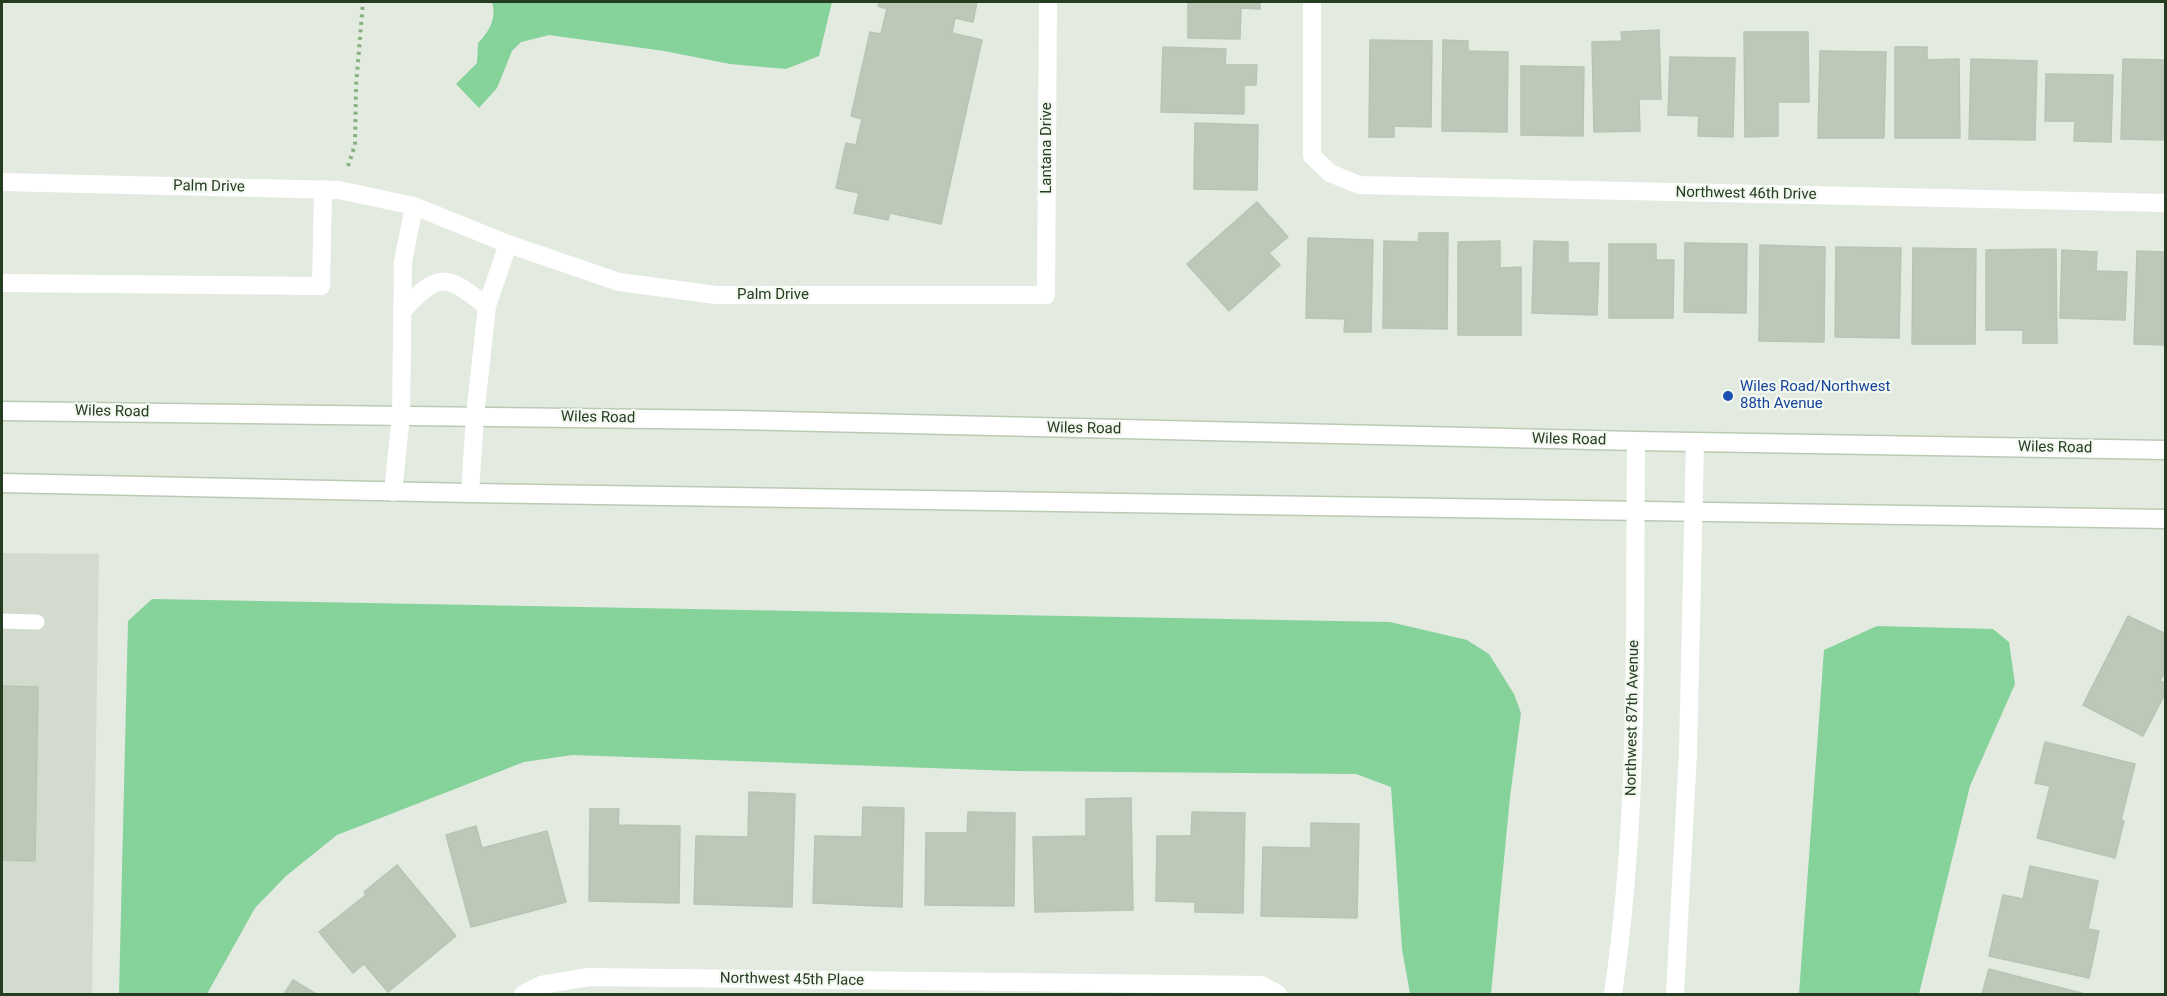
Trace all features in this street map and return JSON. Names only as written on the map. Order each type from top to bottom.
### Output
[{"type":"street","name":"Lantana Drive","points":[[1046,295],[1048,2]]},
{"type":"street","name":"Northwest 46th Drive","points":[[1312,2],[1312,156],[1330,173],[1359,185],[2166,202]]},
{"type":"street","name":"Palm Drive","points":[[2,182],[331,189],[414,206],[508,244],[619,282],[716,295],[1046,295]]},
{"type":"street","points":[[2,283],[321,286],[331,189]]},
{"type":"street","points":[[393,492],[401,415],[403,262],[414,206]]},
{"type":"street","points":[[470,493],[475,416],[488,306],[508,244]]},
{"type":"street","points":[[402,310],[424,288],[436,282],[460,285],[488,306]]},
{"type":"street","name":"Wiles Road","points":[[2,411],[475,416],[2166,450]]},
{"type":"street","name":"Northwest 87th Avenue","points":[[1613,994],[1626,888],[1633,773],[1636,441]]},
{"type":"street","points":[[1676,994],[1688,753],[1695,442]]},
{"type":"street","points":[[2,483],[393,492],[2166,519]]},
{"type":"street","name":"Northwest 45th Place","points":[[523,994],[541,985],[589,977],[1261,985],[1278,994]]},
{"type":"lane","points":[[2,621],[37,622]]},
{"type":"path","points":[[331,189],[355,145],[356,86],[363,2]]},
{"type":"shaded area","points":[[492,2],[832,2],[819,56],[786,69],[730,64],[664,51],[549,35],[521,42],[512,51],[497,88],[479,108],[456,84],[477,63],[478,43],[486,34],[493,19]]},
{"type":"shaded area","points":[[2,553],[99,554],[92,994],[2,994]]},
{"type":"shaded area","points":[[152,599],[1390,622],[1467,640],[1489,654],[1514,694],[1521,713],[1510,797],[1491,994],[1410,994],[1402,949],[1391,787],[1356,774],[1013,771],[573,755],[524,762],[337,835],[286,876],[255,908],[207,994],[119,994],[128,621]]},
{"type":"shaded area","points":[[1877,626],[1993,629],[2009,642],[2015,684],[1970,786],[1919,994],[1799,994],[1824,650]]},
{"type":"building","points":[[880,2],[977,2],[973,22],[955,18],[952,33],[982,40],[941,224],[890,213],[888,220],[854,213],[859,193],[836,188],[846,143],[856,145],[862,119],[851,116],[870,32],[881,34],[887,9],[878,6]]},
{"type":"building","points":[[1188,2],[1260,2],[1260,9],[1241,8],[1240,39],[1188,38]]},
{"type":"building","points":[[1659,30],[1661,99],[1639,99],[1640,131],[1594,132],[1592,42],[1622,41],[1621,32]]},
{"type":"building","points":[[1744,32],[1808,32],[1809,102],[1778,102],[1778,136],[1745,137]]},
{"type":"building","points":[[1370,40],[1432,41],[1431,127],[1394,126],[1394,137],[1369,137]]},
{"type":"building","points":[[1443,40],[1468,41],[1468,51],[1508,52],[1507,132],[1442,131]]},
{"type":"building","points":[[1163,47],[1226,49],[1225,65],[1257,65],[1256,85],[1244,85],[1244,114],[1161,112]]},
{"type":"building","points":[[1895,47],[1927,47],[1927,60],[1959,59],[1960,138],[1895,138]]},
{"type":"building","points":[[1820,51],[1886,52],[1884,138],[1818,138]]},
{"type":"building","points":[[1670,57],[1735,58],[1733,137],[1698,136],[1699,116],[1668,115]]},
{"type":"building","points":[[1971,59],[2037,61],[2035,140],[1969,139]]},
{"type":"building","points":[[2123,59],[2166,60],[2166,140],[2121,139]]},
{"type":"building","points":[[1521,66],[1584,67],[1583,136],[1521,135]]},
{"type":"building","points":[[2046,74],[2113,75],[2111,142],[2074,141],[2075,121],[2045,121]]},
{"type":"building","points":[[1195,123],[1258,125],[1257,190],[1194,189]]},
{"type":"building","points":[[1257,202],[1288,237],[1269,253],[1280,265],[1229,311],[1187,264]]},
{"type":"building","points":[[1419,233],[1448,233],[1447,329],[1383,328],[1384,241],[1418,242]]},
{"type":"building","points":[[1308,238],[1373,240],[1371,332],[1344,332],[1345,319],[1306,318]]},
{"type":"building","points":[[1500,241],[1500,268],[1521,267],[1521,335],[1458,335],[1458,242]]},
{"type":"building","points":[[1534,241],[1568,242],[1568,263],[1599,263],[1597,315],[1532,313]]},
{"type":"building","points":[[1685,243],[1747,244],[1746,313],[1684,312]]},
{"type":"building","points":[[1609,244],[1656,244],[1656,260],[1674,260],[1673,318],[1609,318]]},
{"type":"building","points":[[1760,245],[1825,247],[1824,342],[1759,341]]},
{"type":"building","points":[[1836,247],[1901,248],[1899,338],[1835,337]]},
{"type":"building","points":[[1913,248],[1976,249],[1975,344],[1912,344]]},
{"type":"building","points":[[2056,249],[2057,343],[2023,343],[2023,330],[1986,330],[1986,250]]},
{"type":"building","points":[[2062,250],[2097,252],[2096,271],[2127,272],[2125,320],[2060,318]]},
{"type":"building","points":[[2137,251],[2166,252],[2166,345],[2134,344]]},
{"type":"building","points":[[2128,616],[2166,634],[2166,670],[2160,681],[2166,683],[2166,692],[2143,736],[2083,705]]},
{"type":"building","points":[[2,686],[38,687],[35,861],[2,860]]},
{"type":"building","points":[[2045,742],[2135,764],[2121,820],[2124,821],[2115,858],[2037,838],[2050,786],[2035,783]]},
{"type":"building","points":[[749,792],[795,794],[792,907],[694,904],[696,836],[748,837]]},
{"type":"building","points":[[1131,798],[1133,910],[1035,912],[1033,837],[1086,836],[1086,799]]},
{"type":"building","points":[[863,807],[904,808],[902,907],[813,903],[815,836],[862,837]]},
{"type":"building","points":[[590,809],[619,809],[618,825],[680,826],[679,903],[589,901]]},
{"type":"building","points":[[968,812],[1015,813],[1014,906],[925,905],[926,833],[967,833]]},
{"type":"building","points":[[1192,812],[1245,813],[1243,913],[1195,912],[1195,902],[1156,901],[1157,836],[1191,836]]},
{"type":"building","points":[[1311,823],[1359,824],[1357,918],[1261,916],[1263,847],[1311,848]]},
{"type":"building","points":[[476,826],[482,848],[547,831],[566,902],[471,927],[446,835]]},
{"type":"building","points":[[397,865],[456,936],[388,992],[364,964],[353,973],[319,932],[366,895],[364,892]]},
{"type":"building","points":[[2030,866],[2098,881],[2088,929],[2099,931],[2089,978],[1989,956],[2003,895],[2023,899]]},
{"type":"building","points":[[1989,969],[2085,994],[1982,994]]},
{"type":"building","points":[[293,980],[316,994],[284,994]]},
{"type":"place","name":"Wiles Road/Northwest 88th Avenue","points":[[1728,396]]}]
